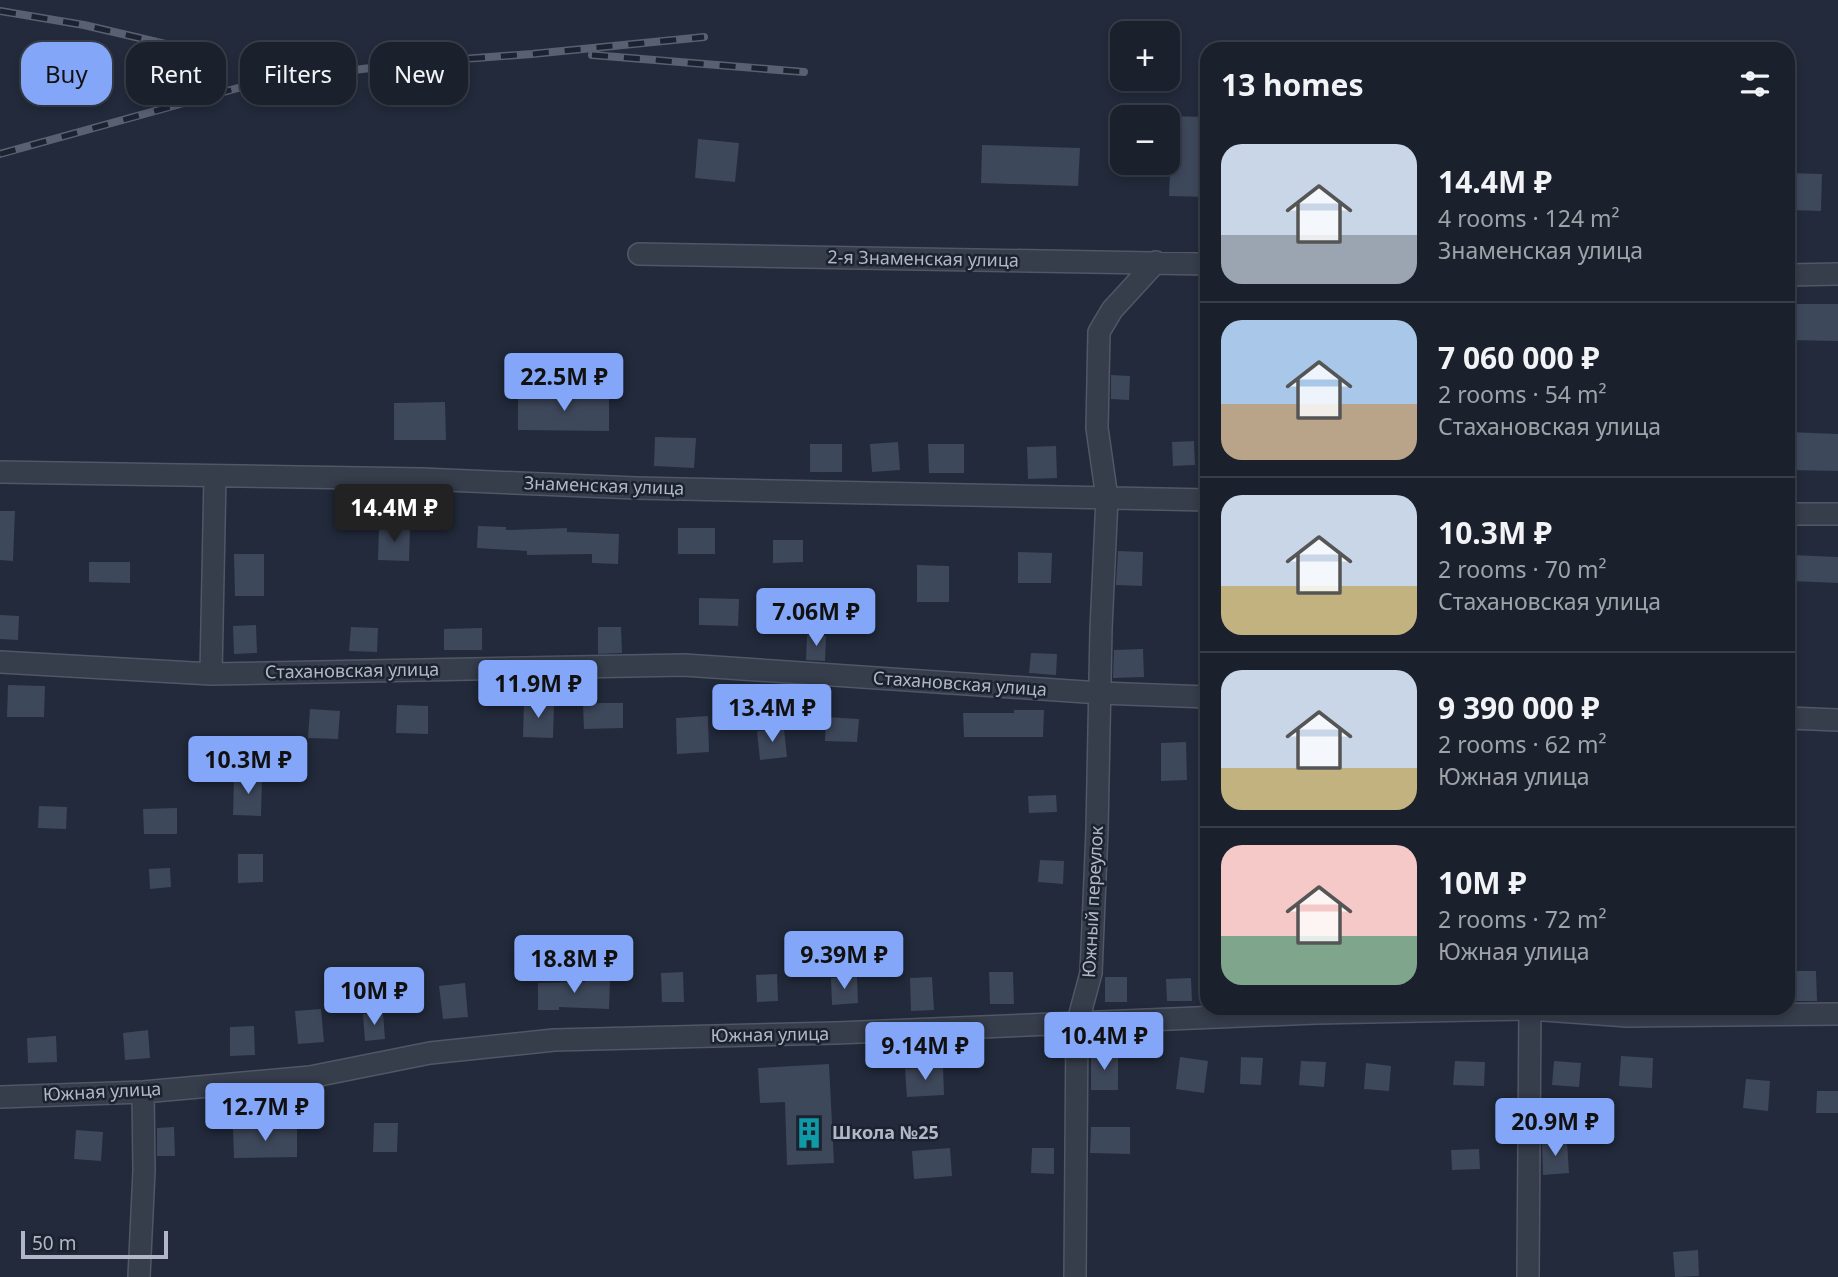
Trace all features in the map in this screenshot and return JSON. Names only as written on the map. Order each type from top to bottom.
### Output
[{"type":"street","name":"2-я Знаменская улица","points":[[639,254],[1200,264]]},
{"type":"street","name":"Южный переулок","points":[[1076,1277],[1077,1025],[1091,973],[1107,498],[1097,428],[1100,332],[1112,310],[1156,262]]},
{"type":"street","points":[[1795,275],[1838,274]]},
{"type":"street","name":"Знаменская улица","points":[[0,472],[422,479],[649,489],[1200,499]]},
{"type":"street","points":[[211,674],[215,476]]},
{"type":"street","points":[[1795,514],[1838,514]]},
{"type":"street","name":"Стахановская улица","points":[[0,662],[211,674],[684,665],[1100,693],[1200,697]]},
{"type":"street","points":[[1795,718],[1838,720]]},
{"type":"street","name":"Южная улица","points":[[1795,1014],[1838,1014]]},
{"type":"street","name":"Южная улица","points":[[0,1097],[143,1091],[310,1077],[430,1053],[554,1040],[1077,1025],[1276,1015]]},
{"type":"street","points":[[1528,1277],[1530,1015]]},
{"type":"street","name":"Южная улица","points":[[1615,1015],[1732,1015]]},
{"type":"street","points":[[139,1277],[144,1171],[143,1091]]},
{"type":"building","points":[[1180,116],[1200,117],[1200,197],[1169,196],[1170,175],[1180,175]]},
{"type":"building","points":[[698,139],[739,143],[735,182],[695,178]]},
{"type":"building","points":[[982,145],[1080,148],[1078,186],[981,183]]},
{"type":"building","points":[[1795,173],[1822,174],[1821,211],[1795,210]]},
{"type":"building","points":[[1795,304],[1838,304],[1838,341],[1795,340]]},
{"type":"building","points":[[1111,375],[1130,376],[1129,400],[1111,399]]},
{"type":"building","points":[[518,395],[609,396],[609,431],[518,430]]},
{"type":"building","points":[[445,402],[446,440],[394,440],[394,403]]},
{"type":"building","points":[[1795,432],[1838,434],[1838,471],[1795,470]]},
{"type":"building","points":[[655,437],[696,438],[694,468],[654,466]]},
{"type":"building","points":[[1194,441],[1195,465],[1173,466],[1172,442]]},
{"type":"building","points":[[898,442],[900,470],[872,472],[870,444]]},
{"type":"building","points":[[810,444],[842,444],[842,472],[810,472]]},
{"type":"building","points":[[928,444],[964,444],[964,473],[929,473]]},
{"type":"building","points":[[1056,446],[1057,478],[1028,479],[1027,447]]},
{"type":"building","points":[[0,511],[15,511],[13,561],[0,560]]},
{"type":"building","points":[[379,526],[410,527],[409,561],[378,560]]},
{"type":"building","points":[[478,526],[506,527],[506,530],[567,528],[567,532],[619,534],[618,564],[592,563],[592,554],[527,555],[527,551],[477,548]]},
{"type":"building","points":[[678,528],[715,528],[715,554],[678,554]]},
{"type":"building","points":[[773,540],[803,540],[803,562],[773,563]]},
{"type":"building","points":[[1118,551],[1143,552],[1142,586],[1116,585]]},
{"type":"building","points":[[1018,552],[1052,553],[1051,583],[1018,583]]},
{"type":"building","points":[[234,554],[264,554],[264,596],[235,596]]},
{"type":"building","points":[[1795,555],[1838,557],[1838,583],[1795,581]]},
{"type":"building","points":[[89,562],[130,562],[130,583],[89,582]]},
{"type":"building","points":[[917,565],[949,566],[949,602],[917,602]]},
{"type":"building","points":[[699,598],[739,599],[738,626],[699,625]]},
{"type":"building","points":[[0,615],[19,616],[18,640],[0,639]]},
{"type":"building","points":[[256,625],[257,653],[234,654],[233,626]]},
{"type":"building","points":[[351,627],[378,628],[377,652],[349,651]]},
{"type":"building","points":[[598,627],[621,627],[622,653],[598,654]]},
{"type":"building","points":[[482,628],[482,650],[444,650],[444,629]]},
{"type":"building","points":[[807,635],[826,636],[825,661],[806,660]]},
{"type":"building","points":[[1143,649],[1144,677],[1113,678],[1114,650]]},
{"type":"building","points":[[1031,653],[1057,654],[1056,675],[1029,673]]},
{"type":"building","points":[[8,685],[45,686],[44,717],[7,717]]},
{"type":"building","points":[[524,703],[554,704],[553,738],[523,737]]},
{"type":"building","points":[[623,703],[623,728],[584,729],[583,704]]},
{"type":"building","points":[[397,705],[428,706],[428,734],[396,733]]},
{"type":"building","points":[[310,709],[340,711],[338,739],[308,738]]},
{"type":"building","points":[[1014,710],[1044,710],[1043,737],[964,737],[963,713],[1014,713]]},
{"type":"building","points":[[708,716],[709,752],[677,754],[676,718]]},
{"type":"building","points":[[826,717],[859,719],[857,742],[825,741]]},
{"type":"building","points":[[784,729],[787,757],[760,760],[757,731]]},
{"type":"building","points":[[1186,742],[1187,780],[1161,781],[1161,743]]},
{"type":"building","points":[[234,777],[262,777],[261,816],[233,815]]},
{"type":"building","points":[[1056,795],[1057,812],[1029,813],[1028,796]]},
{"type":"building","points":[[39,806],[67,807],[66,829],[38,828]]},
{"type":"building","points":[[177,808],[177,834],[144,834],[143,809]]},
{"type":"building","points":[[238,854],[263,854],[263,882],[238,883]]},
{"type":"building","points":[[1040,860],[1064,861],[1063,884],[1038,882]]},
{"type":"building","points":[[170,868],[171,887],[150,889],[149,869]]},
{"type":"building","points":[[1795,971],[1816,971],[1817,1001],[1795,1001]]},
{"type":"building","points":[[683,972],[684,1002],[662,1002],[661,973]]},
{"type":"building","points":[[989,972],[1013,972],[1014,1004],[990,1004]]},
{"type":"building","points":[[777,974],[778,1001],[757,1002],[756,975]]},
{"type":"building","points":[[857,977],[858,1003],[832,1005],[831,978]]},
{"type":"building","points":[[932,977],[934,1010],[911,1011],[910,978]]},
{"type":"building","points":[[1105,977],[1127,977],[1127,1002],[1105,1002]]},
{"type":"building","points":[[1191,978],[1192,1001],[1167,1001],[1166,979]]},
{"type":"building","points":[[585,979],[610,980],[609,1009],[559,1007],[559,1010],[538,1010],[538,983],[585,982]]},
{"type":"building","points":[[465,983],[468,1017],[443,1019],[439,986]]},
{"type":"building","points":[[321,1009],[324,1042],[298,1044],[295,1011]]},
{"type":"building","points":[[383,1013],[385,1039],[365,1041],[363,1014]]},
{"type":"building","points":[[254,1026],[255,1055],[230,1056],[230,1027]]},
{"type":"building","points":[[148,1030],[150,1058],[125,1060],[123,1033]]},
{"type":"building","points":[[56,1036],[57,1062],[28,1063],[27,1038]]},
{"type":"building","points":[[1091,1055],[1118,1055],[1118,1090],[1091,1090]]},
{"type":"building","points":[[1621,1056],[1653,1058],[1652,1088],[1619,1086]]},
{"type":"building","points":[[1180,1057],[1208,1061],[1204,1093],[1176,1089]]},
{"type":"building","points":[[1241,1057],[1263,1058],[1261,1085],[1240,1084]]},
{"type":"building","points":[[1301,1061],[1326,1062],[1324,1087],[1299,1085]]},
{"type":"building","points":[[1455,1061],[1485,1062],[1484,1086],[1453,1085]]},
{"type":"building","points":[[1554,1061],[1581,1063],[1579,1087],[1552,1085]]},
{"type":"building","points":[[1366,1063],[1391,1066],[1389,1091],[1364,1089]]},
{"type":"building","name":"Школа №25","points":[[829,1064],[834,1163],[787,1165],[785,1102],[760,1103],[758,1068]]},
{"type":"building","points":[[943,1067],[944,1095],[907,1097],[905,1069]]},
{"type":"building","points":[[1746,1079],[1770,1081],[1768,1111],[1743,1108]]},
{"type":"building","points":[[1817,1091],[1838,1091],[1838,1113],[1816,1113]]},
{"type":"building","points":[[374,1123],[398,1123],[397,1152],[373,1152]]},
{"type":"building","points":[[174,1127],[175,1156],[157,1156],[157,1128]]},
{"type":"building","points":[[297,1127],[297,1157],[234,1158],[233,1129]]},
{"type":"building","points":[[1091,1127],[1130,1127],[1130,1154],[1090,1153]]},
{"type":"building","points":[[76,1130],[103,1132],[101,1161],[74,1159]]},
{"type":"building","points":[[1542,1142],[1567,1142],[1569,1173],[1543,1175]]},
{"type":"building","points":[[950,1148],[952,1176],[914,1179],[912,1151]]},
{"type":"building","points":[[1032,1148],[1054,1148],[1054,1174],[1031,1173]]},
{"type":"building","points":[[1479,1149],[1480,1169],[1452,1170],[1451,1150]]},
{"type":"building","points":[[1698,1250],[1699,1276],[1675,1277],[1673,1252]]},
{"type":"railway","points":[[0,11],[84,25],[157,42]]},
{"type":"railway","points":[[0,154],[238,88],[312,75],[421,62],[704,37]]},
{"type":"railway","points":[[592,55],[804,72]]},
{"type":"place","name":"Школа №25","points":[[809,1133]]}]
